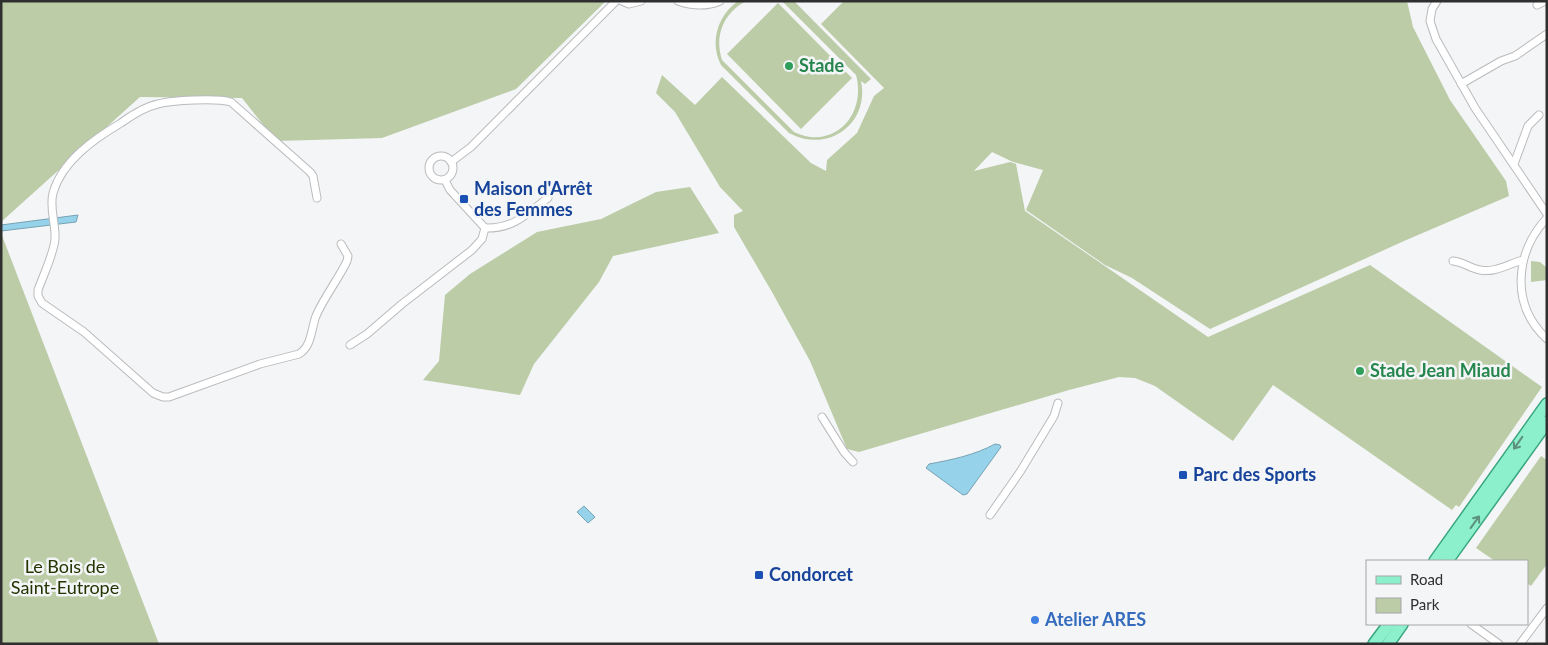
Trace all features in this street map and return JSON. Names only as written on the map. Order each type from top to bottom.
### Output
[{"type":"main road","points":[[1435,560],[1547,404]]},
{"type":"main road","points":[[1448,560],[1547,422]]},
{"type":"main road","points":[[1374,644],[1387,625]]},
{"type":"main road","points":[[1388,644],[1401,625]]},
{"type":"street","points":[[451,162],[471,147],[616,1]]},
{"type":"street","points":[[622,1],[629,4],[641,1]]},
{"type":"street","points":[[678,1],[694,5],[704,5],[720,1]]},
{"type":"street","points":[[1437,1],[1431,15],[1431,26],[1436,39],[1475,108],[1547,216],[1525,251],[1521,275],[1524,303],[1531,319],[1547,339]]},
{"type":"street","points":[[1537,5],[1545,1]]},
{"type":"street","points":[[1461,84],[1501,61],[1515,56],[1547,34]]},
{"type":"street","points":[[317,198],[313,176],[310,172],[235,104],[218,100],[169,102],[153,105],[101,135],[76,156],[67,168],[53,193],[54,246],[38,290],[38,296],[42,303],[84,332],[153,393],[163,398],[169,397],[260,364],[304,351],[308,346],[316,316],[347,261],[348,256],[341,244]]},
{"type":"street","points":[[1514,164],[1528,126],[1539,115]]},
{"type":"street","points":[[445,156],[451,162],[453,170],[445,180],[438,180],[431,176],[429,163],[436,157],[445,156]]},
{"type":"street","points":[[445,180],[450,190],[485,228],[511,225],[548,198]]},
{"type":"street","points":[[350,345],[367,334],[402,304],[472,250],[482,239],[485,228]]},
{"type":"street","points":[[1453,261],[1463,262],[1480,270],[1492,270],[1523,260]]},
{"type":"street","points":[[990,515],[1020,472],[1054,416],[1058,403]]},
{"type":"street","points":[[822,418],[844,452],[853,462]]},
{"type":"street","points":[[1520,644],[1547,608]]},
{"type":"street","points":[[1472,625],[1499,644]]},
{"type":"green space","points":[[1,1],[606,1],[516,89],[382,138],[276,141],[242,98],[140,97],[1,222]]},
{"type":"green space","points":[[738,1],[746,1],[738,6],[727,18],[720,34],[719,42],[722,60],[794,132],[808,137],[822,137],[834,133],[844,126],[852,116],[858,90],[856,75],[781,1],[794,1],[871,79],[865,84],[861,81],[862,96],[859,110],[852,122],[843,131],[831,137],[818,140],[803,139],[789,133],[721,65],[716,47],[718,30],[725,14]]},
{"type":"green space","points":[[844,1],[1407,1],[1413,27],[1450,100],[1506,181],[1509,196],[1404,241],[1210,329],[1132,278],[1105,265],[1026,210],[1043,170],[1013,162],[992,152],[974,171],[1010,162],[1016,164],[1025,211],[1208,337],[1370,265],[1542,387],[1459,507],[1456,505],[1452,510],[1273,385],[1233,441],[1155,386],[1135,378],[1119,377],[859,452],[847,449],[810,361],[734,227],[734,215],[743,211],[720,187],[675,112],[656,93],[662,75],[695,105],[722,77],[811,163],[826,171],[827,160],[857,133],[874,96],[884,88],[821,24]]},
{"type":"green space","name":"Stade","points":[[778,3],[852,78],[801,129],[727,54]]},
{"type":"green space","points":[[690,187],[719,233],[613,256],[599,282],[534,364],[520,395],[423,380],[439,361],[445,295],[470,274],[537,232],[601,219],[656,192]]},
{"type":"green space","name":"Le Bois de Saint-Eutrope","points":[[1,233],[159,644],[1,644]]},
{"type":"green space","points":[[1531,261],[1540,262],[1547,268],[1547,280],[1531,282]]},
{"type":"green space","points":[[1541,456],[1547,460],[1547,564],[1531,586],[1528,584],[1528,560],[1494,560],[1476,548]]},
{"type":"water","points":[[78,215],[76,222],[1,231],[1,225]]},
{"type":"water","points":[[995,444],[1001,447],[967,494],[963,495],[926,468],[929,464],[971,454]]},
{"type":"water","points":[[584,506],[595,517],[588,523],[577,512]]},
{"type":"place","name":"Stade","points":[[789,66]]},
{"type":"place","name":"Maison d'Arrêt des Femmes","points":[[464,199]]},
{"type":"place","name":"Stade Jean Miaud","points":[[1360,371]]},
{"type":"place","name":"Parc des Sports","points":[[1183,475]]},
{"type":"place","name":"Condorcet","points":[[759,575]]},
{"type":"place","name":"Atelier ARES","points":[[1035,620]]}]
